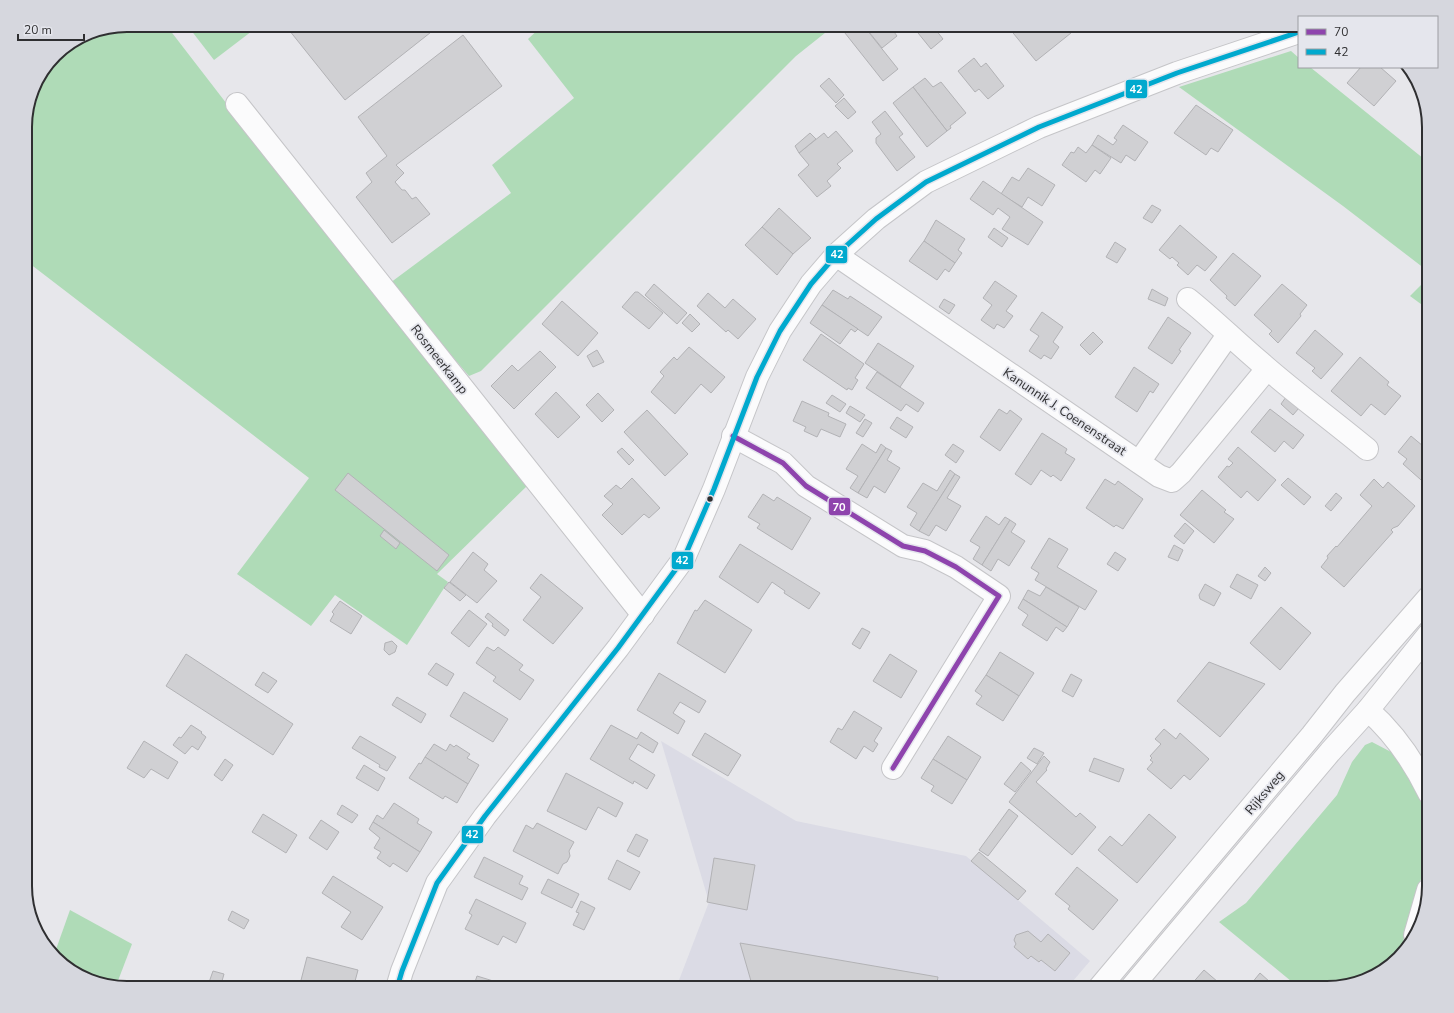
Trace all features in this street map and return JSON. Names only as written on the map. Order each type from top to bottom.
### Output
[{"type":"street","points":[[399,981],[437,883],[485,816],[643,615],[684,558],[714,489],[733,436],[757,377],[780,331],[811,284],[836,255],[876,219],[926,182],[1032,130],[1177,73],[1298,32]]},
{"type":"street","name":"Rosmeerkamp","points":[[237,104],[643,615]]},
{"type":"street","name":"Kanunnik J. Coenenstraat","points":[[836,255],[1159,476],[1172,481],[1182,473],[1267,369]]},
{"type":"street","points":[[1188,299],[1214,320],[1228,335],[1267,369],[1367,449]]},
{"type":"street","name":"Kanunnik J. Coenenstraat","points":[[1139,462],[1228,335]]},
{"type":"street","points":[[733,436],[783,463],[806,486],[903,546],[925,550],[956,567],[999,596],[892,768]]},
{"type":"street","name":"Rijksweg","points":[[1105,981],[1344,693],[1422,605]]},
{"type":"street","name":"Rijksweg","points":[[1137,981],[1330,752],[1368,710],[1422,643]]},
{"type":"street","points":[[1368,710],[1386,726],[1405,752],[1422,781]]},
{"type":"shaded area","points":[[661,741],[796,821],[966,856],[1090,961],[1073,981],[679,981],[709,902]]},
{"type":"green space","points":[[171,32],[257,143],[528,485],[437,574],[448,582],[407,645],[335,595],[311,626],[237,574],[309,478],[32,265],[32,121],[35,102],[45,79],[52,69],[64,56],[79,45],[102,35],[115,33]]},
{"type":"green space","points":[[192,32],[251,32],[214,60]]},
{"type":"green space","points":[[536,32],[826,32],[796,56],[481,371],[469,376],[390,283],[511,193],[492,165],[574,98],[528,39]]},
{"type":"green space","points":[[1291,51],[1298,57],[1298,68],[1311,68],[1422,157],[1422,267],[1343,206],[1179,87]]},
{"type":"green space","points":[[1422,284],[1422,305],[1410,296]]},
{"type":"green space","points":[[1372,742],[1393,753],[1417,790],[1422,801],[1422,876],[1403,943],[1394,953],[1375,968],[1352,978],[1327,981],[1291,981],[1219,922],[1246,903],[1337,795],[1352,762],[1365,745]]},
{"type":"green space","points":[[70,910],[132,944],[118,980],[102,978],[85,971],[74,965],[56,949]]},
{"type":"building","points":[[291,32],[431,32],[345,100]]},
{"type":"building","points":[[844,32],[869,32],[898,69],[883,81]]},
{"type":"building","points":[[869,32],[894,32],[897,36],[882,48]]},
{"type":"building","points":[[917,32],[938,32],[943,39],[931,49]]},
{"type":"building","points":[[1012,32],[1071,33],[1036,61]]},
{"type":"building","points":[[463,35],[502,86],[396,165],[404,173],[395,182],[402,190],[405,190],[412,199],[416,197],[430,214],[392,243],[356,197],[372,182],[366,173],[387,156],[358,117]]},
{"type":"building","points":[[974,58],[981,67],[986,63],[1004,86],[988,99],[979,89],[975,92],[958,71]]},
{"type":"building","points":[[1360,68],[1381,68],[1396,81],[1374,106],[1347,83]]},
{"type":"building","points":[[829,78],[844,95],[836,103],[820,86]]},
{"type":"building","points":[[925,78],[933,87],[941,82],[966,113],[950,126],[951,128],[947,131],[913,87]]},
{"type":"building","points":[[913,87],[947,131],[927,147],[893,103]]},
{"type":"building","points":[[844,98],[856,112],[848,119],[835,106]]},
{"type":"building","points":[[1196,105],[1233,130],[1218,152],[1211,148],[1206,155],[1174,133]]},
{"type":"building","points":[[885,111],[903,134],[899,137],[915,157],[897,171],[876,143],[876,138],[881,134],[872,122]]},
{"type":"building","points":[[1123,125],[1148,142],[1135,161],[1126,155],[1121,163],[1092,145],[1098,135],[1113,145],[1117,140],[1114,138]]},
{"type":"building","points":[[836,131],[853,151],[837,164],[841,168],[827,181],[831,186],[817,197],[798,175],[809,165],[799,153],[824,133],[828,138]]},
{"type":"building","points":[[810,133],[816,139],[799,153],[795,146]]},
{"type":"building","points":[[1092,145],[1111,158],[1100,174],[1095,170],[1086,182],[1062,165],[1071,152],[1074,153],[1078,147],[1086,153]]},
{"type":"building","points":[[1028,168],[1055,185],[1042,206],[1028,197],[1022,207],[1001,194],[1012,177],[1019,181]]},
{"type":"building","points":[[983,181],[1043,222],[1028,245],[1002,229],[1010,217],[998,208],[993,215],[970,199]]},
{"type":"building","points":[[1152,205],[1161,210],[1152,223],[1143,218]]},
{"type":"building","points":[[779,208],[811,238],[793,254],[762,227]]},
{"type":"building","points":[[936,220],[965,239],[958,250],[962,253],[955,263],[924,241]]},
{"type":"building","points":[[1180,225],[1217,257],[1205,271],[1197,265],[1188,275],[1177,265],[1179,263],[1172,257],[1170,259],[1159,250]]},
{"type":"building","points":[[762,227],[793,254],[777,275],[745,245]]},
{"type":"building","points":[[994,228],[1008,238],[1002,247],[988,237]]},
{"type":"building","points":[[924,241],[955,263],[949,272],[945,269],[937,280],[909,261]]},
{"type":"building","points":[[1115,242],[1126,249],[1117,263],[1106,257]]},
{"type":"building","points":[[1233,253],[1261,276],[1235,306],[1210,280]]},
{"type":"building","points":[[995,281],[1017,296],[1006,311],[1013,316],[1004,328],[997,324],[994,329],[981,320],[992,305],[983,298]]},
{"type":"building","points":[[654,284],[687,313],[677,324],[645,295]]},
{"type":"building","points":[[1282,284],[1307,305],[1300,314],[1301,316],[1278,343],[1269,334],[1272,331],[1254,315]]},
{"type":"building","points":[[1152,289],[1168,298],[1165,306],[1148,299]]},
{"type":"building","points":[[833,290],[848,299],[850,296],[882,317],[868,336],[822,305]]},
{"type":"building","points":[[635,292],[638,292],[663,313],[649,329],[622,307]]},
{"type":"building","points":[[708,293],[725,308],[733,299],[756,319],[738,339],[728,330],[726,332],[697,306]]},
{"type":"building","points":[[944,299],[955,305],[949,314],[939,307]]},
{"type":"building","points":[[562,301],[598,333],[578,356],[542,324]]},
{"type":"building","points":[[822,305],[858,329],[855,332],[851,329],[840,344],[810,323]]},
{"type":"building","points":[[1042,312],[1063,327],[1053,342],[1059,347],[1051,359],[1044,355],[1041,359],[1029,351],[1039,336],[1030,330]]},
{"type":"building","points":[[690,314],[700,324],[692,332],[682,323]]},
{"type":"building","points":[[1168,317],[1191,333],[1179,350],[1181,351],[1172,364],[1148,348]]},
{"type":"building","points":[[1315,330],[1343,354],[1321,379],[1312,371],[1315,368],[1296,353]]},
{"type":"building","points":[[1093,332],[1103,342],[1090,355],[1080,345]]},
{"type":"building","points":[[821,334],[864,364],[855,378],[858,380],[852,390],[848,388],[847,390],[803,360]]},
{"type":"building","points":[[878,343],[914,366],[900,387],[865,363]]},
{"type":"building","points":[[689,347],[725,377],[711,393],[701,384],[675,414],[651,392],[664,376],[660,372],[674,357],[677,360]]},
{"type":"building","points":[[597,350],[604,362],[593,367],[587,356]]},
{"type":"building","points":[[540,351],[556,367],[514,409],[491,386],[512,365],[518,371]]},
{"type":"building","points":[[1360,357],[1389,382],[1387,385],[1401,396],[1385,415],[1371,404],[1361,416],[1331,391]]},
{"type":"building","points":[[1134,367],[1159,384],[1153,393],[1150,391],[1137,412],[1115,397]]},
{"type":"building","points":[[877,372],[924,403],[918,412],[906,404],[901,411],[866,388]]},
{"type":"building","points":[[556,392],[580,417],[558,438],[535,414]]},
{"type":"building","points":[[598,393],[614,410],[602,422],[586,405]]},
{"type":"building","points":[[832,395],[846,404],[840,412],[826,403]]},
{"type":"building","points":[[1286,397],[1299,408],[1293,415],[1281,404]]},
{"type":"building","points":[[802,401],[829,413],[828,416],[846,424],[840,437],[821,429],[817,437],[804,431],[806,427],[793,421]]},
{"type":"building","points":[[850,406],[865,415],[860,422],[846,413]]},
{"type":"building","points":[[999,409],[1007,414],[1010,410],[1022,419],[1000,451],[980,437]]},
{"type":"building","points":[[1270,409],[1304,435],[1293,449],[1284,441],[1275,452],[1251,432]]},
{"type":"building","points":[[647,410],[688,454],[665,476],[624,432]]},
{"type":"building","points":[[897,417],[913,427],[906,438],[890,428]]},
{"type":"building","points":[[865,419],[872,423],[863,437],[856,433]]},
{"type":"building","points":[[1042,433],[1067,449],[1065,453],[1075,459],[1061,481],[1053,475],[1051,477],[1041,470],[1031,485],[1015,474]]},
{"type":"building","points":[[1411,436],[1422,445],[1422,481],[1403,464],[1407,459],[1398,452]]},
{"type":"building","points":[[862,444],[876,453],[881,444],[886,448],[858,493],[850,488],[858,476],[846,469]]},
{"type":"building","points":[[953,444],[964,451],[956,463],[945,455]]},
{"type":"building","points":[[1238,447],[1276,480],[1258,501],[1247,491],[1241,498],[1218,477],[1227,466],[1229,467],[1233,463],[1228,459]]},
{"type":"building","points":[[622,448],[634,460],[629,465],[617,452]]},
{"type":"building","points":[[886,448],[892,451],[887,460],[900,468],[885,493],[874,486],[867,498],[858,493]]},
{"type":"building","points":[[950,470],[955,474],[919,531],[910,525],[917,513],[907,507],[923,483],[937,491]]},
{"type":"building","points":[[348,473],[449,555],[437,571],[335,490]]},
{"type":"building","points":[[955,474],[960,477],[947,498],[961,506],[946,531],[936,525],[929,536],[919,531]]},
{"type":"building","points":[[632,478],[660,508],[649,518],[644,514],[622,535],[602,515],[613,504],[604,496],[616,485],[621,489]]},
{"type":"building","points":[[1288,478],[1311,497],[1304,505],[1281,485]]},
{"type":"building","points":[[1105,479],[1115,485],[1118,481],[1143,499],[1123,529],[1116,525],[1114,527],[1086,508]]},
{"type":"building","points":[[1374,479],[1383,488],[1388,482],[1415,506],[1398,526],[1391,530],[1393,532],[1344,587],[1321,567],[1328,558],[1327,556],[1336,546],[1337,547],[1372,506],[1360,495]]},
{"type":"building","points":[[1202,490],[1226,510],[1224,512],[1234,519],[1214,543],[1180,515]]},
{"type":"building","points":[[1336,493],[1342,498],[1331,511],[1325,506]]},
{"type":"building","points":[[763,494],[774,501],[777,497],[811,518],[792,550],[757,528],[760,524],[748,517]]},
{"type":"building","points":[[986,516],[999,525],[1005,517],[1010,520],[982,565],[973,559],[980,547],[970,541]]},
{"type":"building","points":[[1010,520],[1016,524],[1011,532],[1025,541],[1009,566],[998,559],[991,571],[982,565]]},
{"type":"building","points":[[1185,523],[1194,531],[1184,544],[1174,536]]},
{"type":"building","points":[[384,530],[400,543],[396,549],[380,536]]},
{"type":"building","points":[[1049,538],[1068,549],[1057,567],[1097,591],[1085,610],[1035,580],[1039,573],[1031,568]]},
{"type":"building","points":[[740,544],[820,593],[809,609],[784,593],[785,591],[772,582],[758,603],[719,577]]},
{"type":"building","points":[[1174,545],[1183,550],[1178,561],[1168,557]]},
{"type":"building","points":[[473,552],[488,564],[484,570],[497,581],[477,603],[450,582]]},
{"type":"building","points":[[1115,552],[1126,559],[1118,571],[1107,564]]},
{"type":"building","points":[[1265,567],[1271,573],[1265,581],[1258,576]]},
{"type":"building","points":[[541,574],[583,608],[553,644],[523,620],[541,597],[530,588]]},
{"type":"building","points":[[1237,574],[1258,585],[1251,599],[1230,587]]},
{"type":"building","points":[[449,582],[466,595],[460,601],[444,588]]},
{"type":"building","points":[[1205,584],[1221,593],[1214,606],[1200,599],[1199,595]]},
{"type":"building","points":[[1046,587],[1079,607],[1067,627],[1023,599],[1028,590],[1040,596]]},
{"type":"building","points":[[1023,599],[1067,627],[1063,632],[1056,627],[1047,641],[1022,625],[1028,615],[1018,608]]},
{"type":"building","points":[[705,600],[752,630],[725,673],[677,643],[695,610],[697,611]]},
{"type":"building","points":[[340,601],[362,616],[351,634],[330,621],[334,614],[332,612]]},
{"type":"building","points":[[1281,607],[1311,633],[1280,670],[1250,643]]},
{"type":"building","points":[[469,610],[487,624],[469,647],[451,633]]},
{"type":"building","points":[[488,613],[509,630],[505,636],[492,626],[493,624],[485,617]]},
{"type":"building","points":[[862,628],[870,632],[860,649],[852,644]]},
{"type":"building","points":[[392,641],[397,646],[395,652],[389,655],[384,650],[385,643]]},
{"type":"building","points":[[487,647],[494,651],[498,647],[523,665],[519,670],[534,680],[520,700],[493,681],[496,677],[476,663]]},
{"type":"building","points":[[1000,652],[1034,673],[1019,696],[986,675]]},
{"type":"building","points":[[186,654],[293,724],[273,755],[166,686]]},
{"type":"building","points":[[890,654],[917,671],[901,698],[873,681]]},
{"type":"building","points":[[1209,662],[1265,684],[1220,737],[1177,701]]},
{"type":"building","points":[[436,663],[454,674],[447,686],[428,674]]},
{"type":"building","points":[[263,672],[277,681],[268,693],[255,685]]},
{"type":"building","points":[[659,673],[706,701],[699,713],[680,702],[673,713],[685,721],[678,734],[637,710]]},
{"type":"building","points":[[1071,674],[1082,680],[1073,697],[1062,691]]},
{"type":"building","points":[[986,675],[1019,696],[1003,721],[976,704],[982,696],[975,691]]},
{"type":"building","points":[[464,692],[508,719],[493,742],[450,716]]},
{"type":"building","points":[[397,697],[426,714],[421,723],[392,705]]},
{"type":"building","points":[[854,711],[882,728],[874,741],[878,744],[873,752],[864,746],[856,759],[830,742],[838,728],[842,730]]},
{"type":"building","points":[[191,725],[202,732],[201,733],[206,737],[198,750],[192,746],[185,754],[173,745],[179,737],[181,738]]},
{"type":"building","points":[[611,725],[637,739],[641,732],[658,743],[653,753],[638,744],[629,759],[655,775],[647,789],[634,781],[633,784],[590,759]]},
{"type":"building","points":[[1164,729],[1176,739],[1180,733],[1209,759],[1190,780],[1184,775],[1171,789],[1147,769],[1153,762],[1150,760],[1152,758],[1150,756],[1161,744],[1155,739]]},
{"type":"building","points":[[705,733],[741,755],[728,776],[692,755]]},
{"type":"building","points":[[360,736],[396,757],[387,771],[352,748]]},
{"type":"building","points":[[948,736],[981,757],[967,780],[933,759]]},
{"type":"building","points":[[144,741],[178,762],[168,779],[151,769],[144,778],[127,768]]},
{"type":"building","points":[[434,744],[446,751],[450,744],[454,747],[456,745],[470,754],[467,758],[479,765],[468,784],[425,757]]},
{"type":"building","points":[[1034,748],[1044,753],[1037,764],[1027,758]]},
{"type":"building","points":[[1044,756],[1050,762],[1046,769],[1047,770],[1036,782],[1076,817],[1080,813],[1096,827],[1072,855],[1009,802]]},
{"type":"building","points":[[425,757],[468,784],[457,803],[445,796],[443,799],[409,778]]},
{"type":"building","points":[[1094,758],[1124,769],[1119,782],[1089,771]]},
{"type":"building","points":[[225,759],[233,765],[222,781],[214,775]]},
{"type":"building","points":[[933,759],[967,780],[952,804],[931,791],[934,786],[921,778]]},
{"type":"building","points":[[1021,762],[1031,771],[1015,792],[1004,784]]},
{"type":"building","points":[[364,765],[385,778],[378,791],[356,778]]},
{"type":"building","points":[[566,773],[623,803],[616,817],[598,807],[586,830],[547,811]]},
{"type":"building","points":[[394,803],[419,819],[417,823],[432,832],[420,852],[373,822],[377,815],[383,819]]},
{"type":"building","points":[[342,805],[358,815],[352,823],[337,814]]},
{"type":"building","points":[[1009,809],[1018,816],[988,856],[979,850]]},
{"type":"building","points":[[263,814],[297,835],[286,853],[252,832]]},
{"type":"building","points":[[1149,814],[1176,837],[1137,883],[1098,850],[1110,836],[1122,846]]},
{"type":"building","points":[[321,820],[339,832],[327,850],[309,838]]},
{"type":"building","points":[[373,822],[420,852],[407,872],[393,863],[390,867],[377,858],[381,852],[374,848],[380,838],[369,829]]},
{"type":"building","points":[[537,823],[574,842],[569,851],[570,856],[567,862],[563,864],[558,874],[513,851],[526,825],[533,829]]},
{"type":"building","points":[[636,834],[648,840],[639,857],[627,851]]},
{"type":"building","points":[[979,852],[1026,891],[1018,900],[971,861]]},
{"type":"building","points":[[484,857],[523,876],[519,884],[528,888],[522,900],[474,877]]},
{"type":"building","points":[[714,858],[755,865],[747,910],[707,902]]},
{"type":"building","points":[[617,860],[640,872],[630,890],[608,879]]},
{"type":"building","points":[[1077,867],[1118,900],[1093,930],[1068,909],[1070,906],[1055,894]]},
{"type":"building","points":[[333,876],[383,907],[362,940],[341,927],[351,912],[322,893]]},
{"type":"building","points":[[548,879],[579,894],[572,908],[541,893]]},
{"type":"building","points":[[476,899],[526,923],[516,943],[503,936],[498,945],[465,929],[472,915],[469,913]]},
{"type":"building","points":[[581,901],[595,908],[584,930],[573,925],[579,913],[576,912]]},
{"type":"building","points":[[232,911],[249,920],[244,929],[228,920]]},
{"type":"building","points":[[1028,931],[1041,942],[1048,934],[1070,953],[1055,971],[1041,960],[1039,962],[1031,956],[1028,959],[1014,947],[1016,944],[1014,940],[1016,935]]},
{"type":"building","points":[[740,943],[938,977],[937,981],[751,981]]},
{"type":"building","points":[[307,957],[358,970],[355,981],[301,981]]},
{"type":"building","points":[[1204,970],[1217,981],[1194,981]]},
{"type":"building","points":[[213,971],[224,974],[222,981],[209,981]]},
{"type":"building","points":[[1260,973],[1269,981],[1253,981]]},
{"type":"building","points":[[477,976],[493,981],[475,981]]},
{"type":"transit line","name":"42","points":[[399,981],[437,883],[485,816],[618,648],[684,558],[714,489],[757,377],[780,331],[811,284],[836,255],[876,219],[926,182],[1039,127],[1177,73],[1298,32]]},
{"type":"transit line","name":"70","points":[[733,436],[783,463],[806,486],[903,546],[925,551],[956,567],[999,596],[893,768]]}]
